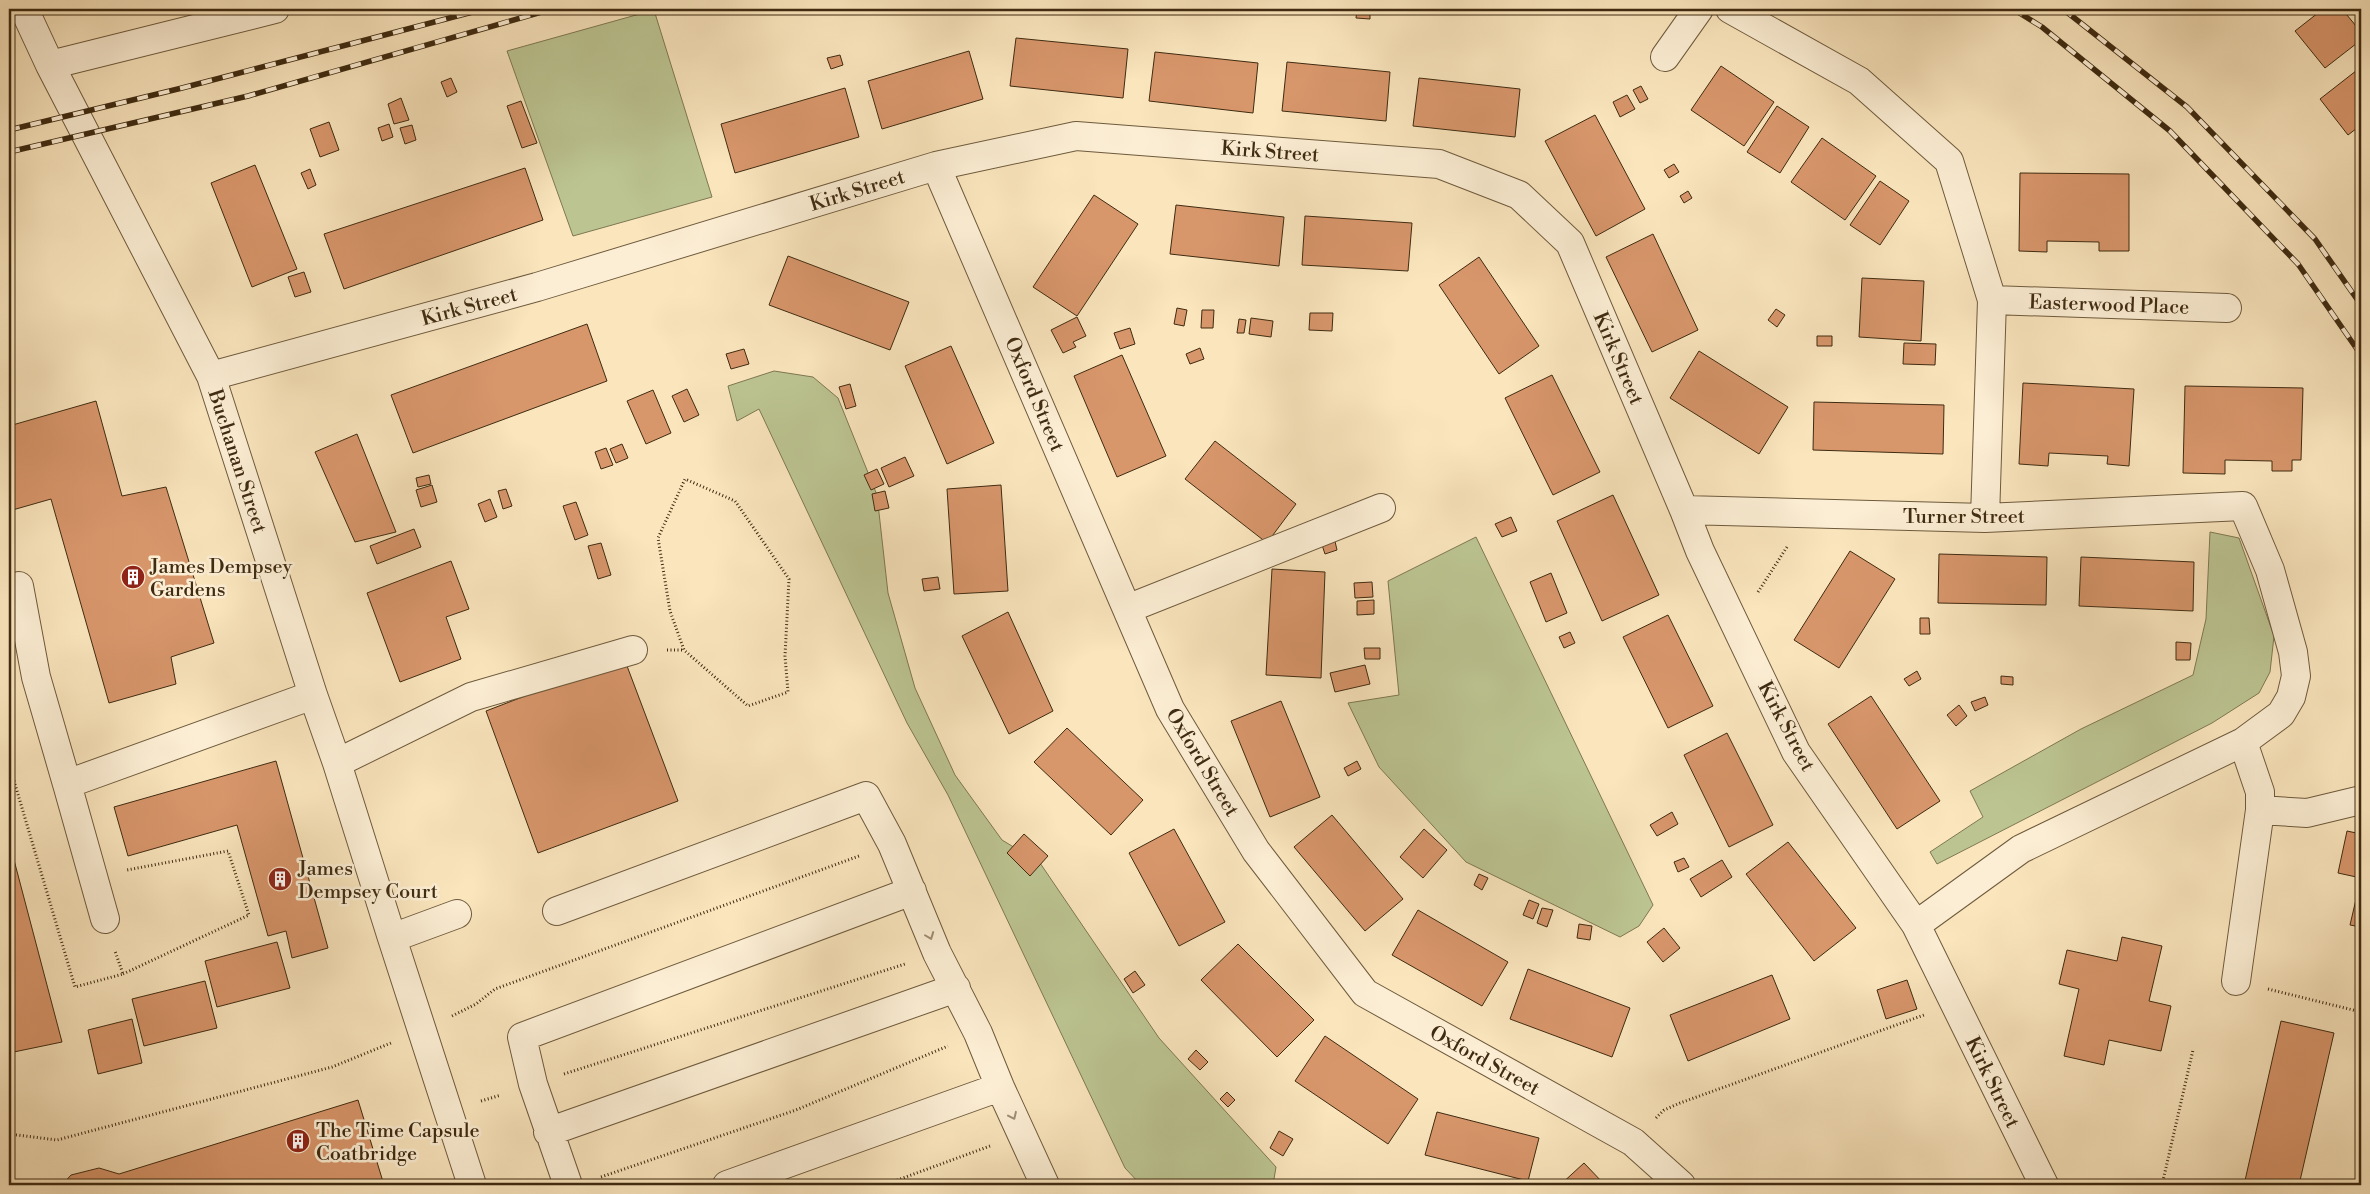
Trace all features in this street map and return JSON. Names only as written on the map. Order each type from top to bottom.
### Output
[{"type":"street","name":"Buchanan Street","points":[[24,9],[50,65],[210,376],[313,695],[337,763],[472,1185]]},
{"type":"street","points":[[50,65],[275,9]]},
{"type":"street","points":[[1665,57],[1698,9]]},
{"type":"street","points":[[1730,9],[1859,81],[1949,161],[1992,300],[1985,518]]},
{"type":"street","name":"Kirk Street","points":[[210,376],[537,287],[936,166],[1076,136],[1439,164],[1519,195],[1570,243],[1700,551],[1796,752],[1916,925],[2044,1185]]},
{"type":"street","name":"Oxford Street","points":[[936,166],[1170,709],[1256,851],[1365,993],[1633,1142],[1681,1185]]},
{"type":"street","name":"Easterwood Place","points":[[1992,300],[2227,308]]},
{"type":"street","name":"Turner Street","points":[[1684,510],[1985,518],[2243,506],[2270,570],[2293,652],[2296,676],[2291,697],[2282,714],[2243,742]]},
{"type":"street","points":[[1127,609],[1381,508]]},
{"type":"street","points":[[19,586],[36,677],[105,919]]},
{"type":"street","points":[[337,763],[471,697],[632,650]]},
{"type":"street","points":[[68,784],[313,695]]},
{"type":"street","points":[[1916,925],[2021,849],[2243,742],[2260,792],[2260,810],[2236,981]]},
{"type":"street","points":[[556,912],[866,796],[892,844],[937,953],[978,1033],[1042,1185]]},
{"type":"street","points":[[2260,810],[2306,813],[2361,800]]},
{"type":"street","points":[[568,1185],[548,1132],[522,1037],[912,891]]},
{"type":"street","points":[[392,938],[457,914]]},
{"type":"street","points":[[548,1132],[956,988]]},
{"type":"street","points":[[727,1185],[1000,1087]]},
{"type":"path","points":[[632,650],[684,650],[748,706],[788,692],[785,656],[789,579],[735,501],[685,479],[658,538],[670,611],[684,650]]},
{"type":"path","points":[[1743,640],[1753,600],[1808,513]]},
{"type":"path","points":[[9,764],[75,987],[123,974],[250,915],[228,851],[121,871]]},
{"type":"path","points":[[9,1134],[57,1140],[332,1067],[421,1030],[476,1004],[495,989],[892,844]]},
{"type":"path","points":[[105,919],[123,974]]},
{"type":"path","points":[[448,1112],[937,953]]},
{"type":"path","points":[[2236,981],[2361,1012]]},
{"type":"path","points":[[1633,1142],[1664,1110],[1672,1106],[1954,1004]]},
{"type":"path","points":[[596,1179],[796,1110],[978,1033]]},
{"type":"path","points":[[2162,1185],[2193,1050]]},
{"type":"path","points":[[884,1185],[1021,1135]]},
{"type":"green space","points":[[654,10],[712,197],[573,236],[507,51]]},
{"type":"green space","points":[[774,371],[813,377],[838,398],[877,495],[888,593],[915,688],[955,775],[1002,840],[1040,863],[1159,1038],[1276,1167],[1273,1185],[1141,1185],[1125,1168],[948,795],[907,723],[759,409],[737,421],[728,386]]},
{"type":"green space","points":[[2210,532],[2239,538],[2274,636],[2270,672],[2259,693],[2212,723],[1937,864],[1930,852],[1983,817],[1970,791],[2081,729],[2193,675],[2206,619]]},
{"type":"green space","points":[[1476,537],[1653,905],[1639,926],[1620,937],[1466,862],[1379,767],[1348,703],[1399,695],[1388,581]]},
{"type":"building","points":[[1357,9],[1370,9],[1370,19],[1356,18]]},
{"type":"building","points":[[2323,9],[2342,9],[2361,32],[2361,40],[2325,68],[2295,31]]},
{"type":"building","points":[[1016,38],[1128,49],[1123,98],[1010,86]]},
{"type":"building","points":[[969,51],[983,99],[882,129],[868,81]]},
{"type":"building","points":[[1155,52],[1258,63],[1253,113],[1149,101]]},
{"type":"building","points":[[840,55],[843,65],[831,69],[827,58]]},
{"type":"building","points":[[1287,62],[1390,72],[1386,121],[1282,111]]},
{"type":"building","points":[[1721,66],[1774,102],[1744,146],[1691,110]]},
{"type":"building","points":[[2361,67],[2361,125],[2348,135],[2320,99]]},
{"type":"building","points":[[451,78],[457,92],[447,97],[441,82]]},
{"type":"building","points":[[1419,78],[1520,89],[1515,137],[1413,126]]},
{"type":"building","points":[[1641,86],[1648,99],[1640,103],[1633,90]]},
{"type":"building","points":[[845,88],[859,137],[735,173],[721,124]]},
{"type":"building","points":[[1627,95],[1635,109],[1620,117],[1613,102]]},
{"type":"building","points":[[401,98],[409,120],[394,124],[388,104]]},
{"type":"building","points":[[521,101],[537,143],[522,148],[507,106]]},
{"type":"building","points":[[1777,106],[1809,127],[1780,173],[1747,152]]},
{"type":"building","points":[[1595,115],[1645,209],[1596,236],[1545,141]]},
{"type":"building","points":[[329,122],[339,150],[320,157],[310,129]]},
{"type":"building","points":[[389,124],[393,137],[382,141],[378,128]]},
{"type":"building","points":[[412,125],[416,140],[405,144],[400,128]]},
{"type":"building","points":[[1822,138],[1876,176],[1845,220],[1791,182]]},
{"type":"building","points":[[1674,164],[1679,172],[1669,178],[1664,170]]},
{"type":"building","points":[[255,165],[297,269],[252,287],[211,183]]},
{"type":"building","points":[[525,168],[543,220],[344,289],[324,234]]},
{"type":"building","points":[[310,169],[316,185],[308,189],[301,173]]},
{"type":"building","points":[[2020,173],[2129,174],[2129,251],[2099,251],[2099,242],[2047,241],[2047,252],[2019,251]]},
{"type":"building","points":[[1880,181],[1909,201],[1880,245],[1850,225]]},
{"type":"building","points":[[1688,191],[1692,198],[1684,203],[1680,196]]},
{"type":"building","points":[[1094,195],[1138,224],[1077,316],[1033,287]]},
{"type":"building","points":[[1176,205],[1284,217],[1279,266],[1170,254]]},
{"type":"building","points":[[1305,216],[1412,223],[1408,271],[1302,265]]},
{"type":"building","points":[[1653,234],[1698,330],[1652,352],[1606,257]]},
{"type":"building","points":[[788,256],[909,302],[890,350],[769,305]]},
{"type":"building","points":[[1479,257],[1539,346],[1499,374],[1439,285]]},
{"type":"building","points":[[304,272],[311,292],[295,297],[288,277]]},
{"type":"building","points":[[1862,278],[1924,281],[1921,341],[1859,337]]},
{"type":"building","points":[[1177,308],[1187,310],[1184,326],[1174,324]]},
{"type":"building","points":[[1776,309],[1785,315],[1777,327],[1768,320]]},
{"type":"building","points":[[1202,310],[1214,310],[1213,328],[1201,328]]},
{"type":"building","points":[[1310,313],[1333,313],[1332,331],[1309,330]]},
{"type":"building","points":[[1077,317],[1086,336],[1073,342],[1076,347],[1063,353],[1051,330]]},
{"type":"building","points":[[1251,318],[1273,321],[1271,337],[1249,334]]},
{"type":"building","points":[[1239,319],[1246,320],[1244,333],[1237,333]]},
{"type":"building","points":[[587,324],[607,381],[413,453],[391,395]]},
{"type":"building","points":[[1130,328],[1135,344],[1120,349],[1114,333]]},
{"type":"building","points":[[1817,336],[1832,336],[1832,346],[1817,346]]},
{"type":"building","points":[[1904,343],[1936,344],[1935,365],[1903,364]]},
{"type":"building","points":[[951,346],[994,443],[947,464],[905,366]]},
{"type":"building","points":[[1200,348],[1204,359],[1190,364],[1186,354]]},
{"type":"building","points":[[744,349],[749,364],[731,369],[726,354]]},
{"type":"building","points":[[1699,351],[1788,407],[1759,454],[1670,398]]},
{"type":"building","points":[[1122,355],[1166,456],[1117,477],[1074,376]]},
{"type":"building","points":[[1552,375],[1600,472],[1553,495],[1505,398]]},
{"type":"building","points":[[2023,383],[2134,389],[2129,466],[2107,464],[2108,456],[2049,453],[2048,466],[2019,464]]},
{"type":"building","points":[[850,384],[856,406],[846,409],[839,387]]},
{"type":"building","points":[[2185,386],[2303,388],[2301,460],[2292,460],[2292,471],[2272,471],[2272,461],[2225,460],[2225,474],[2183,473]]},
{"type":"building","points":[[687,389],[699,415],[684,422],[672,396]]},
{"type":"building","points":[[653,390],[671,433],[646,444],[627,401]]},
{"type":"building","name":"James Dempsey Gardens","points":[[96,401],[122,496],[166,487],[214,643],[171,657],[176,684],[109,703],[51,499],[9,511],[9,426]]},
{"type":"building","points":[[1814,402],[1944,405],[1943,454],[1813,450]]},
{"type":"building","points":[[357,434],[396,532],[355,542],[315,452]]},
{"type":"building","points":[[1215,441],[1296,504],[1267,543],[1185,479]]},
{"type":"building","points":[[622,444],[628,458],[616,463],[610,449]]},
{"type":"building","points":[[606,448],[613,465],[601,469],[595,452]]},
{"type":"building","points":[[905,457],[914,476],[889,487],[881,468]]},
{"type":"building","points":[[877,469],[884,484],[871,490],[864,475]]},
{"type":"building","points":[[429,475],[431,484],[418,487],[416,478]]},
{"type":"building","points":[[432,485],[437,502],[421,507],[416,490]]},
{"type":"building","points":[[1001,485],[1008,591],[954,594],[947,489]]},
{"type":"building","points":[[506,489],[512,506],[503,509],[498,491]]},
{"type":"building","points":[[885,491],[889,508],[875,511],[872,494]]},
{"type":"building","points":[[1613,495],[1659,595],[1602,621],[1557,521]]},
{"type":"building","points":[[490,499],[497,517],[485,522],[478,504]]},
{"type":"building","points":[[576,502],[588,535],[575,540],[563,506]]},
{"type":"building","points":[[1511,517],[1517,531],[1502,537],[1495,524]]},
{"type":"building","points":[[414,529],[421,547],[377,564],[370,546]]},
{"type":"building","points":[[1334,537],[1337,550],[1325,554],[1321,542]]},
{"type":"building","points":[[601,543],[611,575],[598,579],[588,546]]},
{"type":"building","points":[[1850,551],[1895,579],[1839,668],[1794,640]]},
{"type":"building","points":[[1939,554],[2047,557],[2046,605],[1938,603]]},
{"type":"building","points":[[2081,557],[2194,562],[2193,611],[2079,606]]},
{"type":"building","points":[[451,561],[469,609],[446,617],[461,659],[400,682],[367,593]]},
{"type":"building","points":[[1272,569],[1325,572],[1321,678],[1266,675]]},
{"type":"building","points":[[1551,573],[1567,613],[1546,622],[1530,582]]},
{"type":"building","points":[[938,577],[940,589],[924,591],[922,579]]},
{"type":"building","points":[[1372,582],[1373,597],[1355,598],[1354,583]]},
{"type":"building","points":[[1374,600],[1374,614],[1357,615],[1357,601]]},
{"type":"building","points":[[1008,612],[1053,711],[1009,734],[962,636]]},
{"type":"building","points":[[1668,615],[1713,706],[1668,728],[1623,637]]},
{"type":"building","points":[[1920,618],[1929,618],[1930,634],[1920,634]]},
{"type":"building","points":[[1570,632],[1575,643],[1564,648],[1559,637]]},
{"type":"building","points":[[2176,642],[2191,643],[2190,660],[2176,660]]},
{"type":"building","points":[[1364,648],[1380,648],[1380,659],[1365,659]]},
{"type":"building","points":[[624,658],[678,801],[538,853],[486,711]]},
{"type":"building","points":[[1365,665],[1370,684],[1335,692],[1330,673]]},
{"type":"building","points":[[1917,671],[1921,679],[1909,686],[1904,679]]},
{"type":"building","points":[[2001,676],[2013,677],[2013,685],[2001,684]]},
{"type":"building","points":[[1871,696],[1940,801],[1897,829],[1828,724]]},
{"type":"building","points":[[1985,697],[1988,705],[1975,711],[1971,702]]},
{"type":"building","points":[[1281,701],[1320,797],[1270,817],[1231,721]]},
{"type":"building","points":[[1959,705],[1967,716],[1956,726],[1947,715]]},
{"type":"building","points":[[1067,728],[1143,800],[1111,835],[1034,762]]},
{"type":"building","points":[[1727,733],[1773,825],[1729,847],[1684,755]]},
{"type":"building","name":"James Dempsey Court","points":[[276,761],[328,948],[292,958],[286,931],[268,936],[237,825],[128,856],[114,807]]},
{"type":"building","points":[[1357,761],[1361,769],[1348,776],[1344,768]]},
{"type":"building","points":[[1672,812],[1678,824],[1657,836],[1650,825]]},
{"type":"building","points":[[1332,815],[1403,899],[1365,931],[1294,847]]},
{"type":"building","points":[[1174,829],[1225,922],[1179,946],[1129,853]]},
{"type":"building","points":[[1424,829],[1447,850],[1423,878],[1400,857]]},
{"type":"building","points":[[2347,831],[2361,834],[2361,878],[2338,873]]},
{"type":"building","points":[[1024,834],[1048,856],[1030,876],[1007,853]]},
{"type":"building","points":[[9,841],[62,1042],[9,1053]]},
{"type":"building","points":[[1788,842],[1856,928],[1814,961],[1746,874]]},
{"type":"building","points":[[1684,858],[1689,867],[1678,872],[1674,862]]},
{"type":"building","points":[[1722,860],[1732,877],[1701,897],[1690,879]]},
{"type":"building","points":[[1479,874],[1488,878],[1482,890],[1474,885]]},
{"type":"building","points":[[2361,878],[2361,927],[2350,925]]},
{"type":"building","points":[[1529,900],[1539,904],[1533,919],[1523,915]]},
{"type":"building","points":[[1542,908],[1553,910],[1547,927],[1537,923]]},
{"type":"building","points":[[1418,910],[1508,962],[1482,1006],[1392,955]]},
{"type":"building","points":[[1579,924],[1592,926],[1590,940],[1577,938]]},
{"type":"building","points":[[1664,928],[1680,948],[1663,962],[1647,942]]},
{"type":"building","points":[[2122,937],[2162,946],[2149,1001],[2171,1006],[2161,1051],[2109,1040],[2104,1065],[2064,1056],[2079,989],[2059,984],[2067,950],[2117,961]]},
{"type":"building","name":"James Dempsey Court","points":[[277,942],[290,988],[217,1007],[205,961]]},
{"type":"building","points":[[1238,944],[1314,1020],[1277,1057],[1201,980]]},
{"type":"building","points":[[1528,969],[1630,1008],[1612,1057],[1510,1019]]},
{"type":"building","points":[[1135,971],[1145,985],[1133,993],[1124,979]]},
{"type":"building","points":[[1772,975],[1790,1019],[1688,1061],[1670,1015]]},
{"type":"building","points":[[1907,980],[1917,1009],[1886,1019],[1877,990]]},
{"type":"building","points":[[205,981],[217,1028],[144,1046],[132,999]]},
{"type":"building","points":[[132,1019],[142,1063],[98,1074],[88,1030]]},
{"type":"building","points":[[2281,1021],[2334,1033],[2299,1185],[2244,1185]]},
{"type":"building","points":[[1325,1036],[1418,1099],[1388,1144],[1295,1081]]},
{"type":"building","points":[[1196,1050],[1208,1062],[1200,1070],[1188,1059]]},
{"type":"building","points":[[1227,1092],[1235,1100],[1228,1107],[1220,1099]]},
{"type":"building","name":"The Time Capsule Coatbridge","points":[[358,1100],[384,1185],[62,1185],[71,1175],[99,1168],[119,1174]]},
{"type":"building","points":[[1437,1112],[1539,1138],[1528,1181],[1425,1155]]},
{"type":"building","points":[[1279,1131],[1293,1139],[1283,1156],[1270,1148]]},
{"type":"building","points":[[1584,1163],[1605,1185],[1560,1185]]},
{"type":"railway","points":[[9,130],[182,88],[484,9]]},
{"type":"railway","points":[[9,152],[248,96],[552,9]]},
{"type":"railway","points":[[2013,9],[2042,27],[2170,131],[2298,264],[2361,355]]},
{"type":"railway","points":[[2063,9],[2187,107],[2315,239],[2361,305]]},
{"type":"place","name":"James Dempsey Gardens","points":[[133,577]]},
{"type":"place","name":"James Dempsey Court","points":[[280,879]]},
{"type":"place","name":"The Time Capsule Coatbridge","points":[[298,1141]]}]
